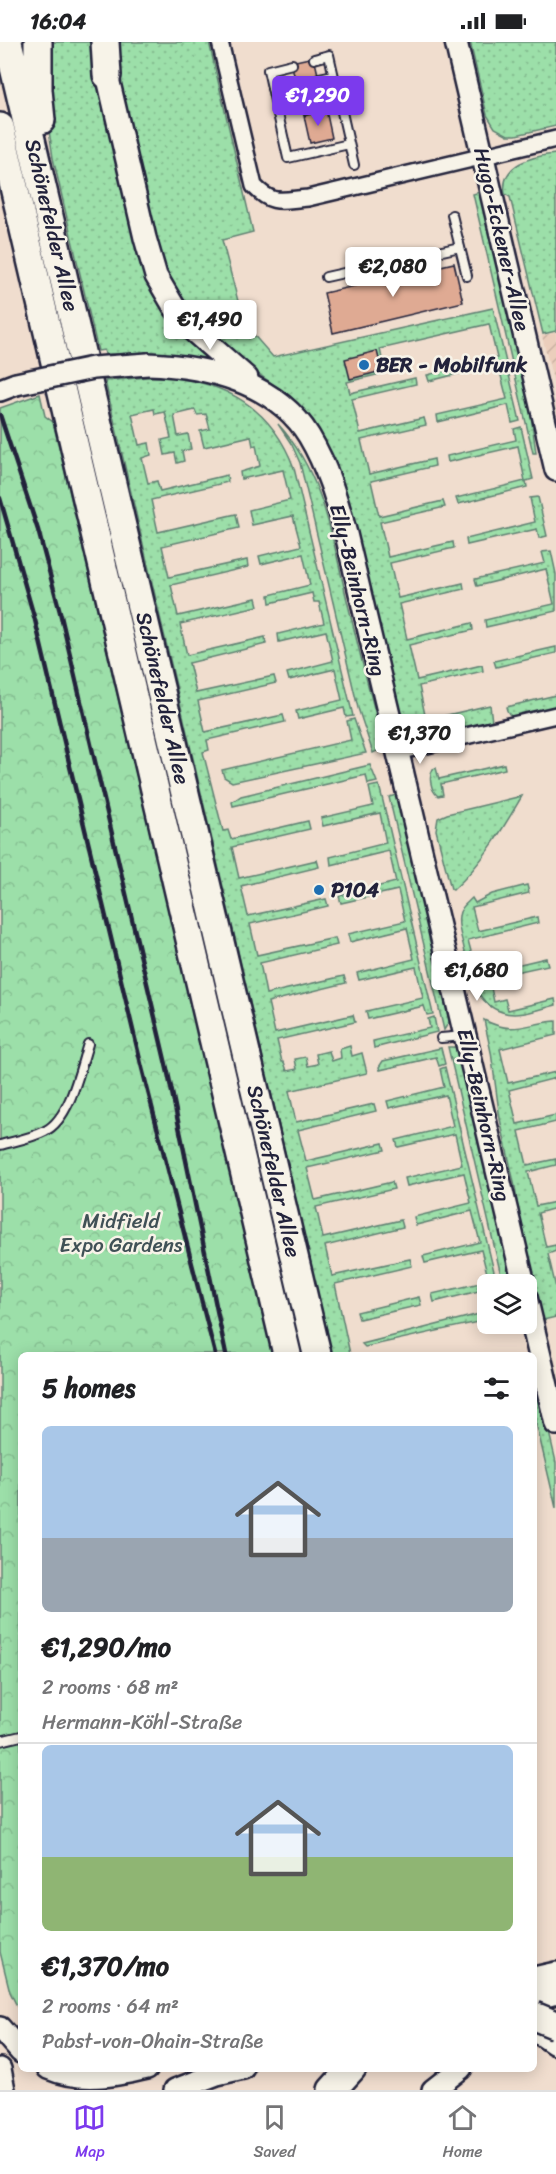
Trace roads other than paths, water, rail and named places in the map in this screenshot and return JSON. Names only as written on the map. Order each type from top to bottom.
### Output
[{"type":"highway","name":"Schönefelder Allee","points":[[9,42],[317,1352]]},
{"type":"highway","points":[[38,42],[38,90],[52,228]]},
{"type":"highway","points":[[105,42],[107,75]]},
{"type":"highway","name":"Schönefelder Allee","points":[[0,127],[287,1352]]},
{"type":"highway","points":[[537,2017],[556,2025]]},
{"type":"highway","points":[[537,2028],[556,2041]]},
{"type":"highway","points":[[332,2090],[348,2072]]},
{"type":"street","points":[[99,42],[156,276],[190,327],[261,390]]},
{"type":"street","points":[[219,42],[254,186],[265,197],[278,201],[308,198],[556,139]]},
{"type":"street","name":"Hugo-Eckener-Allee","points":[[456,42],[556,470]]},
{"type":"street","name":"Elly-Beinhorn-Ring","points":[[0,390],[36,379],[93,368],[148,364],[191,368],[220,373],[261,390],[281,405],[308,435],[323,462],[346,534],[522,1274]]},
{"type":"street","points":[[397,752],[556,716]]},
{"type":"street","points":[[533,1334],[556,1424]]},
{"type":"street","points":[[537,1977],[556,1973]]},
{"type":"street","points":[[537,1998],[556,1993]]},
{"type":"street","points":[[0,2028],[18,2049]]},
{"type":"street","points":[[0,2069],[4,2090]]},
{"type":"street","points":[[64,2072],[83,2077],[129,2072]]},
{"type":"street","points":[[175,2090],[226,2072]]},
{"type":"street","points":[[433,2090],[456,2072]]},
{"type":"lane","points":[[314,59],[329,56],[354,165]]},
{"type":"lane","points":[[292,64],[268,70],[288,158],[349,144]]},
{"type":"lane","points":[[319,78],[333,75]]},
{"type":"lane","points":[[272,89],[297,84]]},
{"type":"lane","points":[[452,215],[467,276]]},
{"type":"lane","points":[[326,277],[460,247]]},
{"type":"lane","points":[[441,1038],[465,1035]]},
{"type":"lane","points":[[0,1145],[47,1131],[56,1123],[67,1107],[88,1044]]},
{"type":"lane","points":[[0,1741],[18,1737]]},
{"type":"railway","points":[[0,415],[38,530],[60,612],[168,1073],[226,1352]]},
{"type":"railway","points":[[0,498],[35,620],[142,1068],[214,1352]]},
{"type":"place","name":"BER - Mobilfunk","points":[[364,365]]},
{"type":"place","name":"P104","points":[[319,890]]},
{"type":"park label","name":"Midfield Expo Gardens","points":[[121,1233]]}]
